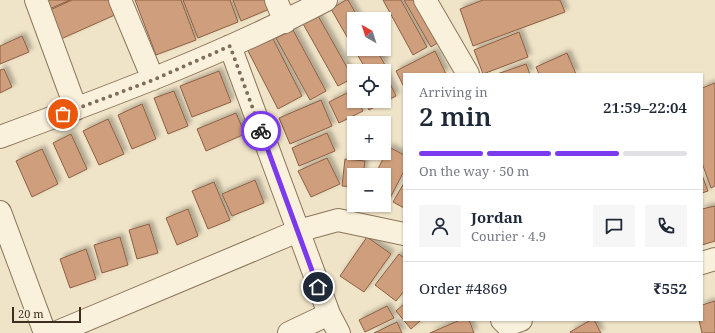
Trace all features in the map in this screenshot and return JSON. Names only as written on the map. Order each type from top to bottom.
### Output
[{"type":"street","points":[[36,0],[76,109]]},
{"type":"street","points":[[120,0],[153,80]]},
{"type":"street","points":[[276,0],[285,22]]},
{"type":"street","points":[[0,137],[153,80],[285,22],[326,0]]},
{"type":"street","points":[[426,0],[467,73]]},
{"type":"street","points":[[230,46],[329,314],[339,333]]},
{"type":"street","points":[[0,212],[45,333]]},
{"type":"street","points":[[55,333],[298,232],[338,220],[403,234]]},
{"type":"street","points":[[703,263],[715,259]]},
{"type":"street","points":[[290,333],[329,314]]},
{"type":"street","points":[[503,321],[507,325],[518,321]]},
{"type":"building","points":[[42,0],[70,0],[47,10]]},
{"type":"building","points":[[72,0],[111,0],[117,14],[61,39],[48,11]]},
{"type":"building","points":[[135,0],[181,0],[196,40],[156,55]]},
{"type":"building","points":[[183,0],[230,0],[238,22],[198,38]]},
{"type":"building","points":[[233,0],[269,0],[272,8],[241,21]]},
{"type":"building","points":[[348,0],[355,12],[347,12],[347,37],[331,9]]},
{"type":"building","points":[[383,0],[401,0],[427,47],[413,55],[391,15],[391,12],[390,12]]},
{"type":"building","points":[[404,0],[422,0],[444,39],[431,47]]},
{"type":"building","points":[[483,0],[560,0],[565,12],[473,46],[460,9]]},
{"type":"building","points":[[317,14],[347,67],[347,81],[338,86],[302,22]]},
{"type":"building","points":[[293,30],[326,91],[310,100],[276,38]]},
{"type":"building","points":[[519,32],[528,57],[483,73],[474,50]]},
{"type":"building","points":[[271,35],[302,96],[278,109],[246,47]]},
{"type":"building","points":[[22,36],[29,52],[0,64],[0,46]]},
{"type":"building","points":[[435,51],[446,73],[403,73],[403,85],[396,71]]},
{"type":"building","points":[[567,53],[576,73],[539,73],[536,67]]},
{"type":"building","points":[[358,56],[380,56],[384,64],[363,64]]},
{"type":"building","points":[[526,64],[530,73],[500,73]]},
{"type":"building","points":[[4,69],[12,87],[0,93],[0,70]]},
{"type":"building","points":[[219,71],[231,102],[192,117],[180,86]]},
{"type":"building","points":[[715,83],[715,186],[711,188],[703,166],[703,88]]},
{"type":"building","points":[[391,86],[396,96],[391,99]]},
{"type":"building","points":[[174,91],[188,126],[168,134],[154,98]]},
{"type":"building","points":[[347,93],[347,108],[362,108],[363,111],[353,116],[347,116],[347,119],[339,123],[329,102]]},
{"type":"building","points":[[321,100],[332,126],[290,144],[279,118]]},
{"type":"building","points":[[142,104],[156,139],[132,149],[118,115]]},
{"type":"building","points":[[236,113],[245,134],[206,151],[197,129]]},
{"type":"building","points":[[108,119],[124,154],[99,165],[83,131]]},
{"type":"building","points":[[327,133],[335,151],[299,166],[292,148]]},
{"type":"building","points":[[71,134],[87,169],[69,178],[53,143]]},
{"type":"building","points":[[391,148],[403,154],[403,173],[391,196],[391,168],[378,168],[382,160],[391,160]]},
{"type":"building","points":[[42,149],[58,184],[32,197],[16,161]]},
{"type":"building","points":[[327,158],[340,184],[311,197],[298,171]]},
{"type":"building","points":[[345,159],[365,161],[364,168],[347,168],[347,186],[342,186]]},
{"type":"building","points":[[703,178],[708,191],[703,193]]},
{"type":"building","points":[[255,180],[264,203],[232,216],[222,194]]},
{"type":"building","points":[[214,182],[230,220],[208,229],[192,191]]},
{"type":"building","points":[[403,185],[403,207],[393,202]]},
{"type":"building","points":[[715,206],[715,241],[703,245],[703,209]]},
{"type":"building","points":[[188,209],[198,236],[177,245],[166,218]]},
{"type":"building","points":[[149,224],[158,253],[137,259],[129,230]]},
{"type":"building","points":[[120,237],[128,265],[102,273],[94,245]]},
{"type":"building","points":[[367,237],[391,254],[364,292],[340,276]]},
{"type":"building","points":[[86,249],[96,279],[70,288],[60,259]]},
{"type":"building","points":[[399,254],[403,257],[403,292],[396,301],[375,285]]},
{"type":"building","points":[[715,301],[715,333],[702,333],[699,321],[703,321],[703,305]]},
{"type":"building","points":[[403,305],[403,319],[396,311]]},
{"type":"building","points":[[387,306],[394,318],[365,332],[359,320]]},
{"type":"building","points":[[404,321],[420,321],[411,329]]},
{"type":"building","points":[[458,321],[469,321],[474,333],[430,333]]},
{"type":"building","points":[[589,321],[595,321],[601,333],[571,333],[570,332]]},
{"type":"building","points":[[397,322],[402,333],[374,333]]},
{"type":"way so far","points":[[63,114],[153,80],[230,46],[261,131]]},
{"type":"route","points":[[261,131],[318,287]]}]
